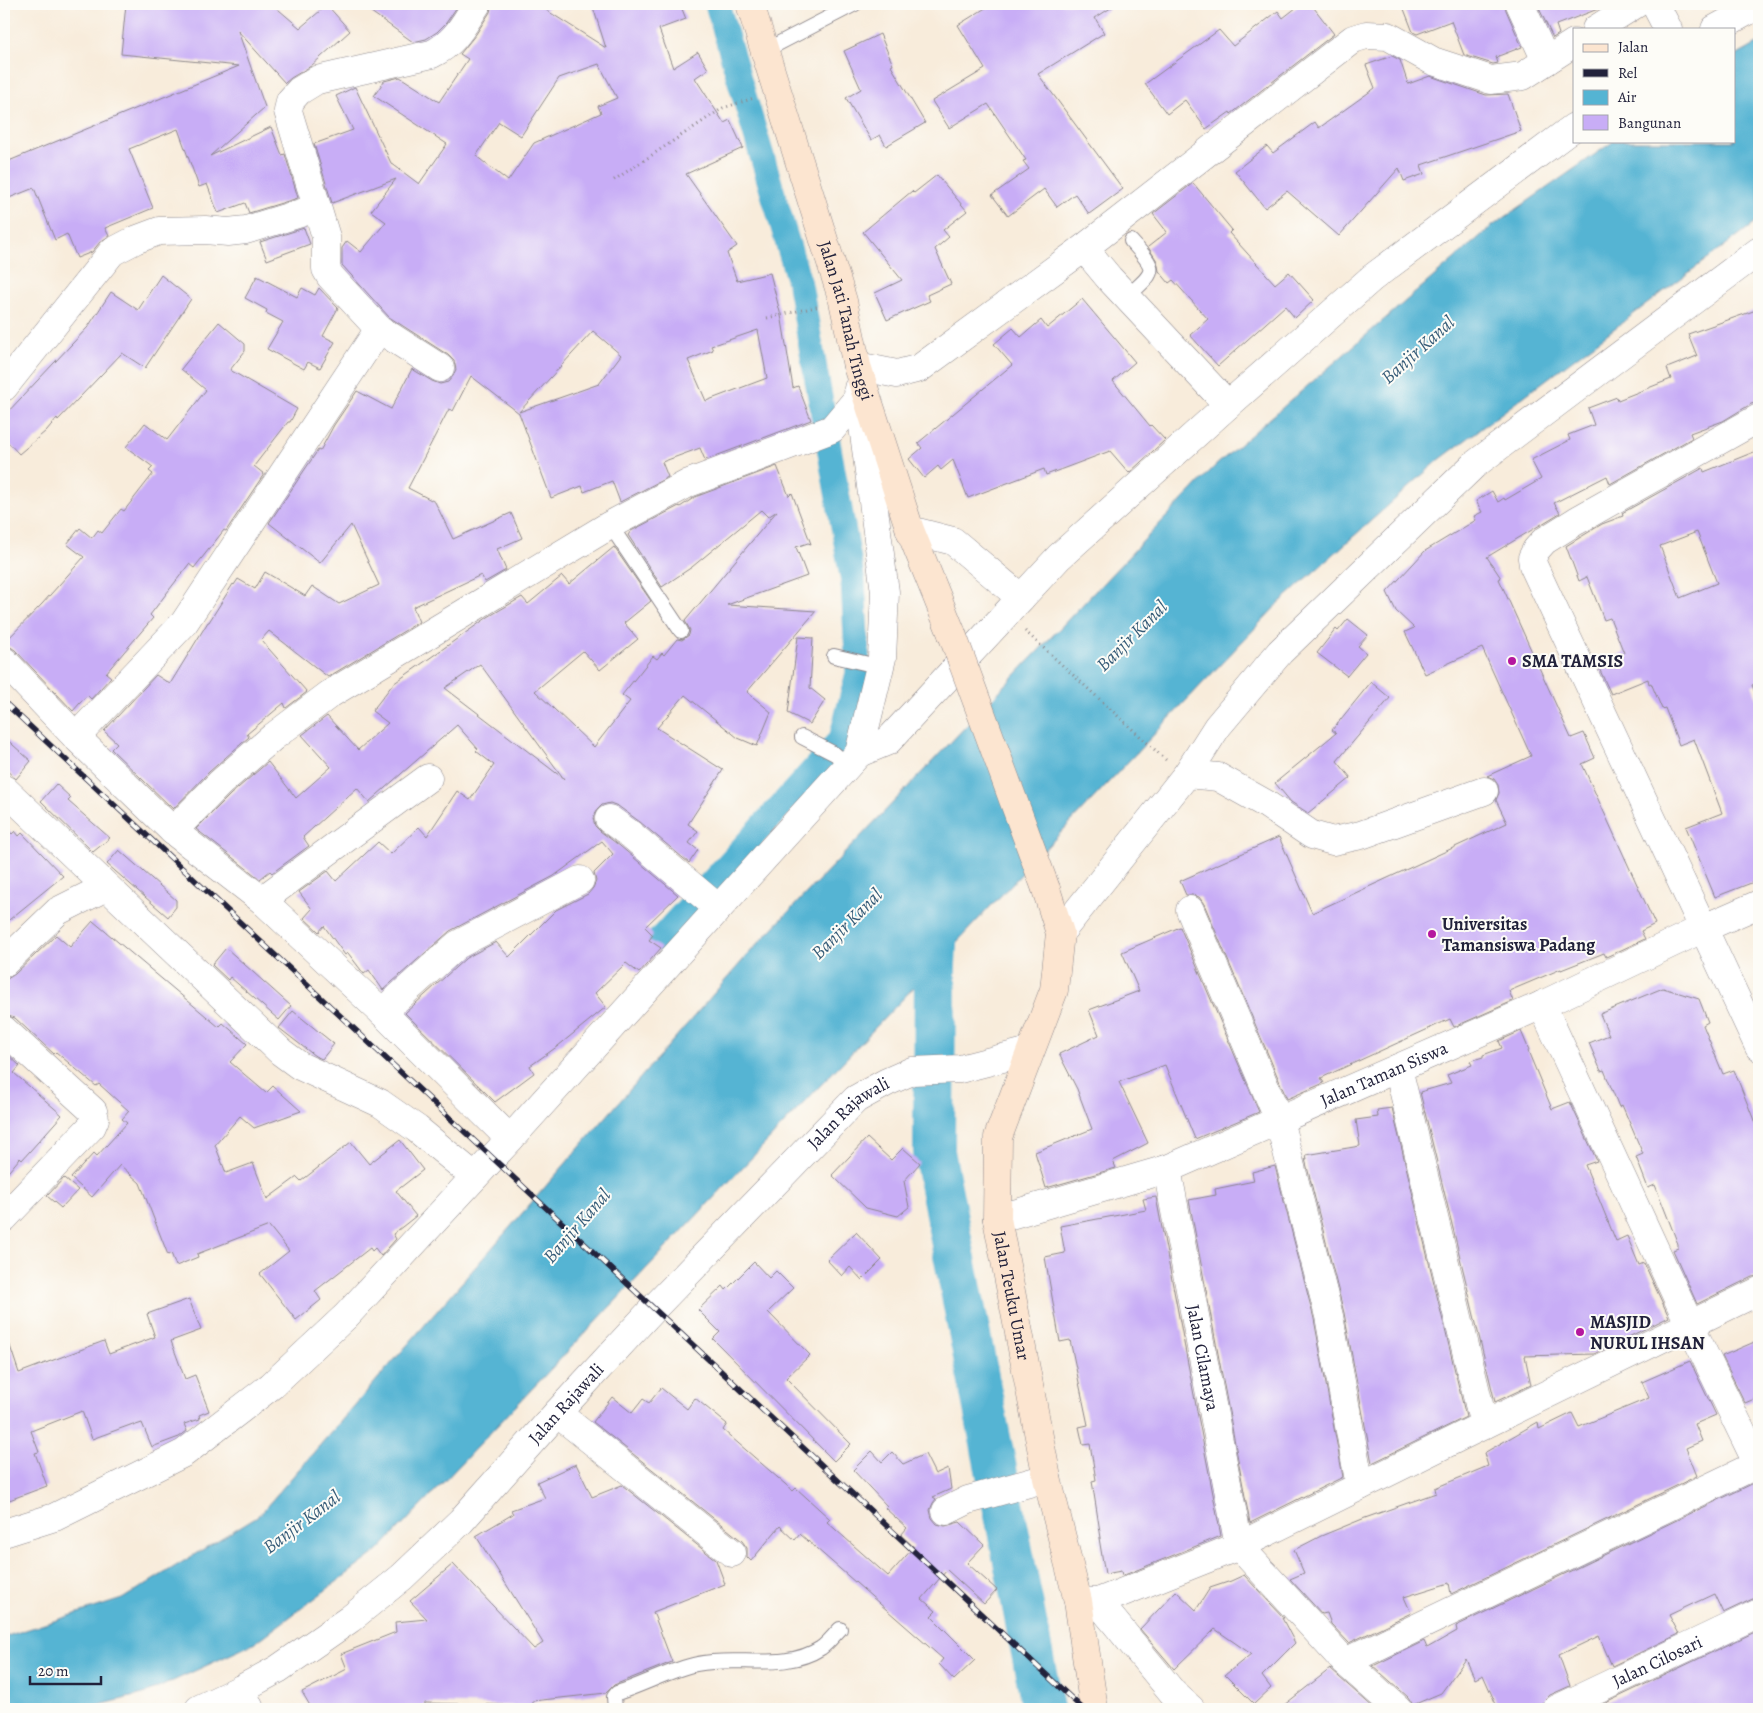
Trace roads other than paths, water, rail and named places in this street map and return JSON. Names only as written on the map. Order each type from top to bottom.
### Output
[{"type":"main road","name":"Jalan Jati Tanah Tinggi","points":[[750,4],[843,300],[857,366],[910,530],[952,634],[1046,889]]},
{"type":"main road","name":"Jalan Teuku Umar","points":[[1046,889],[1060,932],[1054,990],[998,1137],[997,1219],[1037,1481],[1088,1602],[1094,1709]]},
{"type":"street","points":[[440,368],[379,329],[330,276],[326,269],[326,236],[288,112],[290,101],[299,91],[317,80],[432,54],[442,49],[451,42],[477,4]]},
{"type":"street","points":[[1520,4],[1546,61]]},
{"type":"street","points":[[1598,28],[1636,4]]},
{"type":"street","points":[[1655,4],[1667,28]]},
{"type":"street","points":[[1718,28],[1759,5]]},
{"type":"street","points":[[4,1533],[55,1517],[184,1453],[271,1386],[346,1316],[510,1139],[716,903],[848,757],[877,661],[885,592],[858,398],[857,366],[897,374],[920,368],[1084,248],[1353,39],[1366,35],[1388,36],[1434,60],[1491,80],[1523,76],[1573,44]]},
{"type":"street","points":[[848,757],[888,741],[1059,557],[1372,278],[1573,128]]},
{"type":"street","points":[[4,387],[112,252],[135,240],[159,232],[205,230],[228,232],[246,230],[317,208]]},
{"type":"street","points":[[1084,248],[1228,405]]},
{"type":"street","points":[[1060,932],[1180,770],[1280,652],[1474,465],[1759,251]]},
{"type":"street","points":[[76,736],[184,623],[379,329]]},
{"type":"street","points":[[173,831],[233,771],[273,737],[330,694],[610,525],[689,483],[822,433],[858,398]]},
{"type":"street","points":[[1759,418],[1568,526],[1544,541],[1532,558],[1533,565],[1759,1047]]},
{"type":"street","points":[[910,530],[953,541],[1021,598]]},
{"type":"street","points":[[4,661],[76,736],[173,831],[262,900],[382,1012],[510,1139]]},
{"type":"street","points":[[1180,770],[1218,777],[1266,804],[1312,835],[1333,841],[1361,834],[1484,791]]},
{"type":"street","points":[[262,900],[428,778]]},
{"type":"street","points":[[4,789],[281,1052],[300,1066],[380,1103],[417,1129],[474,1176]]},
{"type":"street","points":[[609,819],[630,834],[684,881],[716,903]]},
{"type":"street","points":[[382,1012],[457,944],[580,880]]},
{"type":"street","points":[[4,963],[58,911],[106,887]]},
{"type":"street","name":"Jalan Taman Siswa","points":[[997,1219],[1167,1169],[1542,1005],[1759,904]]},
{"type":"street","points":[[1190,910],[1279,1120],[1329,1316],[1360,1486]]},
{"type":"street","points":[[1345,1662],[1759,1465],[1690,1325],[1542,1005]]},
{"type":"street","points":[[4,1030],[93,1111],[94,1120],[92,1126],[4,1218]]},
{"type":"street","name":"Jalan Rajawali","points":[[199,1709],[246,1699],[278,1668],[350,1620],[402,1577],[461,1521],[653,1309],[856,1099],[912,1070],[960,1069],[1030,1051]]},
{"type":"street","points":[[1398,1068],[1484,1425]]},
{"type":"street","name":"Jalan Cilamaya","points":[[1167,1169],[1239,1546]]},
{"type":"street","points":[[1191,1709],[1173,1693],[1088,1602],[1239,1546],[1759,1291]]},
{"type":"street","points":[[557,1413],[732,1553]]},
{"type":"street","points":[[957,1505],[1037,1481]]},
{"type":"street","points":[[1239,1546],[1345,1662],[1398,1709]]},
{"type":"street","name":"Jalan Cilosari","points":[[1557,1709],[1759,1613]]},
{"type":"lane","points":[[764,51],[855,4]]},
{"type":"lane","points":[[1127,297],[1149,276],[1152,270],[1149,261],[1131,241]]},
{"type":"lane","points":[[610,525],[681,631]]},
{"type":"lane","points":[[840,657],[877,661]]},
{"type":"lane","points":[[805,739],[848,757]]},
{"type":"lane","points":[[615,1709],[614,1698],[617,1693],[695,1664],[717,1660],[766,1662],[800,1658],[822,1647],[840,1629]]},
{"type":"water","name":"Banjir Kanal","points":[[1759,43],[1759,220],[1439,460],[1278,604],[378,1551],[255,1643],[147,1693],[83,1709],[4,1709],[4,1637],[122,1599],[259,1515],[750,952],[1215,466],[1491,227],[1613,142],[1736,142],[1736,56]]},
{"type":"waterway","points":[[660,939],[841,739],[858,673],[853,582],[800,285],[717,4]]},
{"type":"waterway","points":[[938,905],[935,964],[934,1152],[1043,1709]]},
{"type":"railway","points":[[4,702],[1083,1709]]},
{"type":"place","name":"SMA TAMSIS","points":[[1512,661]]},
{"type":"place","name":"Universitas Tamansiswa Padang","points":[[1432,934]]},
{"type":"place","name":"MASJID NURUL IHSAN","points":[[1580,1332]]}]
